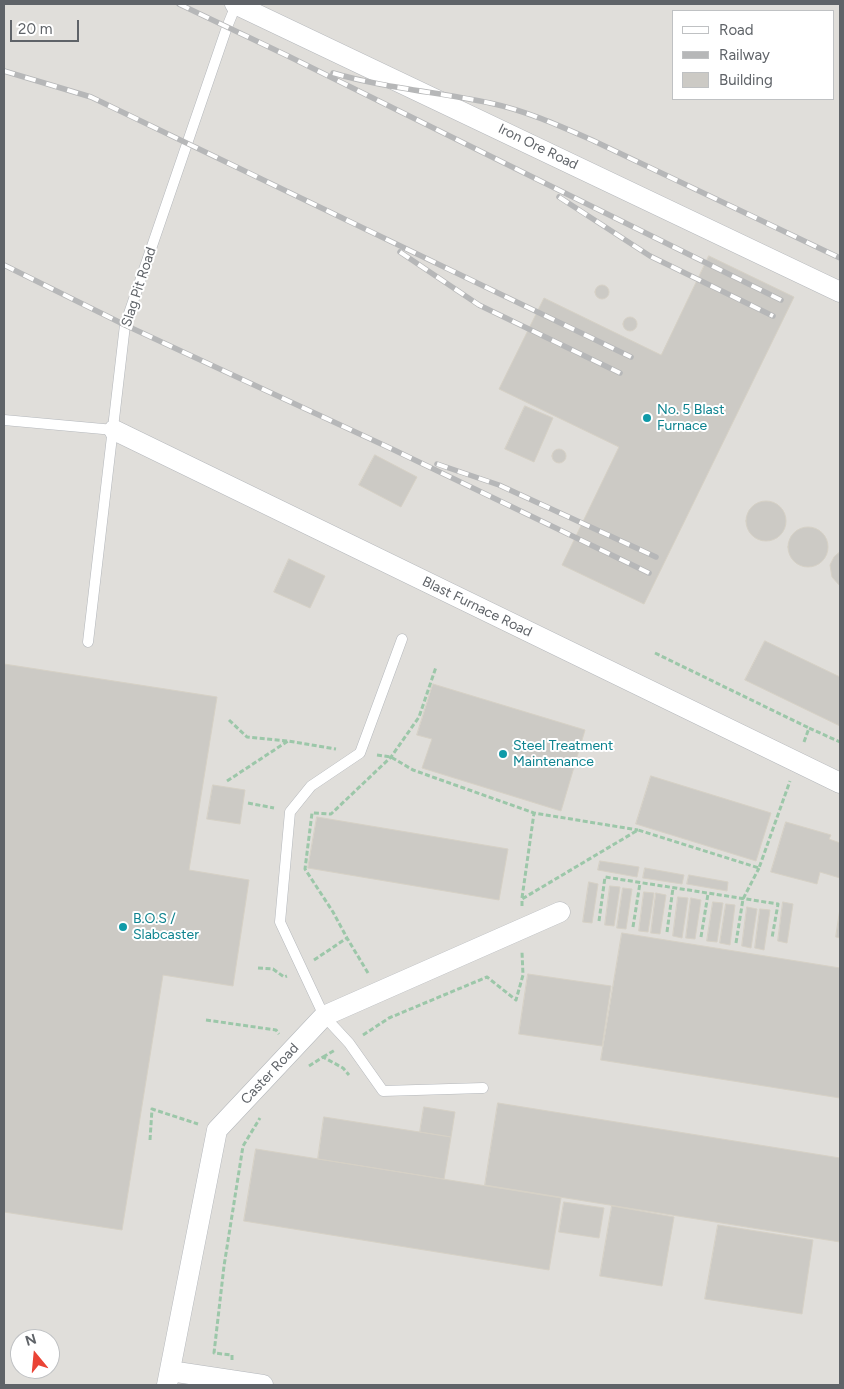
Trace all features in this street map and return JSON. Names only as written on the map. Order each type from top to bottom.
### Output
[{"type":"street","name":"Iron Ore Road","points":[[236,4],[840,292]]},
{"type":"street","name":"Blast Furnace Road","points":[[114,430],[840,784]]},
{"type":"street","name":"Caster Road","points":[[217,1130],[324,1016],[560,912]]},
{"type":"street","points":[[217,1130],[168,1378],[230,1380],[263,1385]]},
{"type":"lane","name":"Slag Pit Road","points":[[88,642],[125,325],[226,27],[236,4]]},
{"type":"lane","points":[[4,420],[114,430]]},
{"type":"lane","points":[[402,639],[360,753],[311,786],[290,812],[280,922],[324,1016],[349,1044],[384,1091],[483,1088]]},
{"type":"path","points":[[655,653],[840,742]]},
{"type":"path","points":[[389,1018],[380,991],[305,869],[312,813],[331,814],[391,757],[419,717],[436,667]]},
{"type":"path","points":[[229,720],[247,736],[391,757],[413,770],[534,813],[638,830],[759,868]]},
{"type":"path","points":[[736,943],[744,899],[759,868],[809,728]]},
{"type":"path","points":[[227,780],[288,741]]},
{"type":"path","points":[[206,1020],[276,1030],[307,1067],[349,1044],[389,1018],[487,977],[516,1000],[523,975],[522,899],[534,813]]},
{"type":"path","points":[[522,899],[638,830]]},
{"type":"path","points":[[599,921],[605,877],[778,904],[772,938]]},
{"type":"path","points":[[633,926],[640,883]]},
{"type":"path","points":[[667,932],[673,888]]},
{"type":"path","points":[[701,937],[708,894]]},
{"type":"path","points":[[323,1057],[343,1068],[350,1075]]},
{"type":"path","points":[[150,1140],[152,1109],[217,1130],[243,1146]]},
{"type":"path","points":[[230,1380],[232,1355],[214,1353],[224,1266],[243,1146],[263,1112]]},
{"type":"shaded area","points":[[4,4],[840,4],[840,1385],[4,1385]]},
{"type":"building","name":"No. 5 Blast Furnace","points":[[709,256],[794,297],[644,604],[562,565],[619,447],[499,389],[544,298],[661,355]]},
{"type":"building","points":[[599,285],[605,285],[609,292],[605,299],[599,299],[595,295],[595,289]]},
{"type":"building","points":[[627,317],[633,317],[637,324],[633,331],[627,331],[623,327],[623,321]]},
{"type":"building","points":[[525,406],[553,418],[534,462],[505,449]]},
{"type":"building","points":[[556,449],[562,449],[566,456],[562,463],[556,463],[552,459],[552,453]]},
{"type":"building","points":[[375,455],[417,477],[401,507],[359,485]]},
{"type":"building","points":[[766,501],[780,507],[786,521],[780,535],[766,541],[752,535],[746,521],[752,507]]},
{"type":"building","points":[[808,527],[822,533],[828,547],[822,561],[808,567],[794,561],[788,547],[794,533]]},
{"type":"building","points":[[840,552],[840,586],[832,577],[830,565],[834,557]]},
{"type":"building","points":[[289,559],[325,576],[310,608],[274,592]]},
{"type":"building","points":[[765,641],[840,677],[840,726],[745,680]]},
{"type":"building","name":"B.O.S / Slabcaster","points":[[4,664],[217,697],[189,870],[249,880],[233,986],[163,975],[122,1230],[4,1212]]},
{"type":"building","name":"Steel Treatment Maintenance","points":[[433,684],[585,730],[561,811],[422,768],[432,739],[417,735]]},
{"type":"building","points":[[651,776],[771,813],[756,861],[636,824]]},
{"type":"building","points":[[213,785],[245,790],[240,824],[207,819]]},
{"type":"building","points":[[317,817],[508,849],[499,900],[308,868]]},
{"type":"building","points":[[786,822],[831,835],[829,839],[840,843],[840,878],[820,872],[817,884],[771,872]]},
{"type":"building","points":[[600,861],[639,867],[637,877],[598,870]]},
{"type":"building","points":[[645,868],[684,875],[682,884],[643,878]]},
{"type":"building","points":[[689,875],[728,882],[727,891],[687,884]]},
{"type":"building","points":[[589,882],[598,884],[592,923],[583,922]]},
{"type":"building","points":[[610,886],[620,887],[614,926],[605,925]]},
{"type":"building","points":[[623,888],[632,889],[626,929],[617,928]]},
{"type":"building","points":[[644,892],[654,893],[648,932],[639,931]]},
{"type":"building","points":[[656,893],[666,895],[660,934],[651,933]]},
{"type":"building","points":[[678,897],[688,898],[682,938],[673,936]]},
{"type":"building","points":[[691,898],[701,900],[695,939],[686,938]]},
{"type":"building","points":[[713,902],[723,903],[717,942],[707,941]]},
{"type":"building","points":[[783,902],[793,904],[787,943],[778,941]]},
{"type":"building","points":[[726,904],[735,905],[730,945],[720,943]]},
{"type":"building","points":[[747,907],[757,909],[751,948],[742,946]]},
{"type":"building","points":[[760,909],[770,910],[764,950],[755,948]]},
{"type":"building","points":[[840,909],[840,938],[836,937]]},
{"type":"building","points":[[622,933],[840,968],[840,1098],[601,1060]]},
{"type":"building","points":[[528,974],[611,986],[602,1046],[519,1034]]},
{"type":"building","points":[[498,1103],[840,1158],[840,1242],[485,1185]]},
{"type":"building","points":[[424,1107],[455,1112],[451,1137],[420,1132]]},
{"type":"building","points":[[324,1117],[451,1137],[444,1179],[318,1159]]},
{"type":"building","points":[[256,1149],[561,1198],[549,1270],[244,1221]]},
{"type":"building","points":[[564,1202],[604,1208],[599,1238],[559,1232]]},
{"type":"building","points":[[612,1206],[674,1217],[662,1286],[600,1276]]},
{"type":"building","points":[[718,1225],[813,1240],[802,1314],[705,1299]]},
{"type":"railway","points":[[179,4],[781,300]]},
{"type":"railway","points":[[4,71],[91,97],[631,357]]},
{"type":"railway","points":[[333,73],[391,86],[504,106],[556,124],[840,258]]},
{"type":"railway","points":[[559,197],[650,256],[773,316]]},
{"type":"railway","points":[[400,252],[479,305],[620,373]]},
{"type":"railway","points":[[4,265],[125,325],[392,449],[649,573]]},
{"type":"railway","points":[[437,464],[499,485],[656,557]]},
{"type":"place","name":"No. 5 Blast Furnace","points":[[647,418]]},
{"type":"place","name":"Steel Treatment Maintenance","points":[[503,754]]},
{"type":"place","name":"B.O.S / Slabcaster","points":[[123,927]]}]
